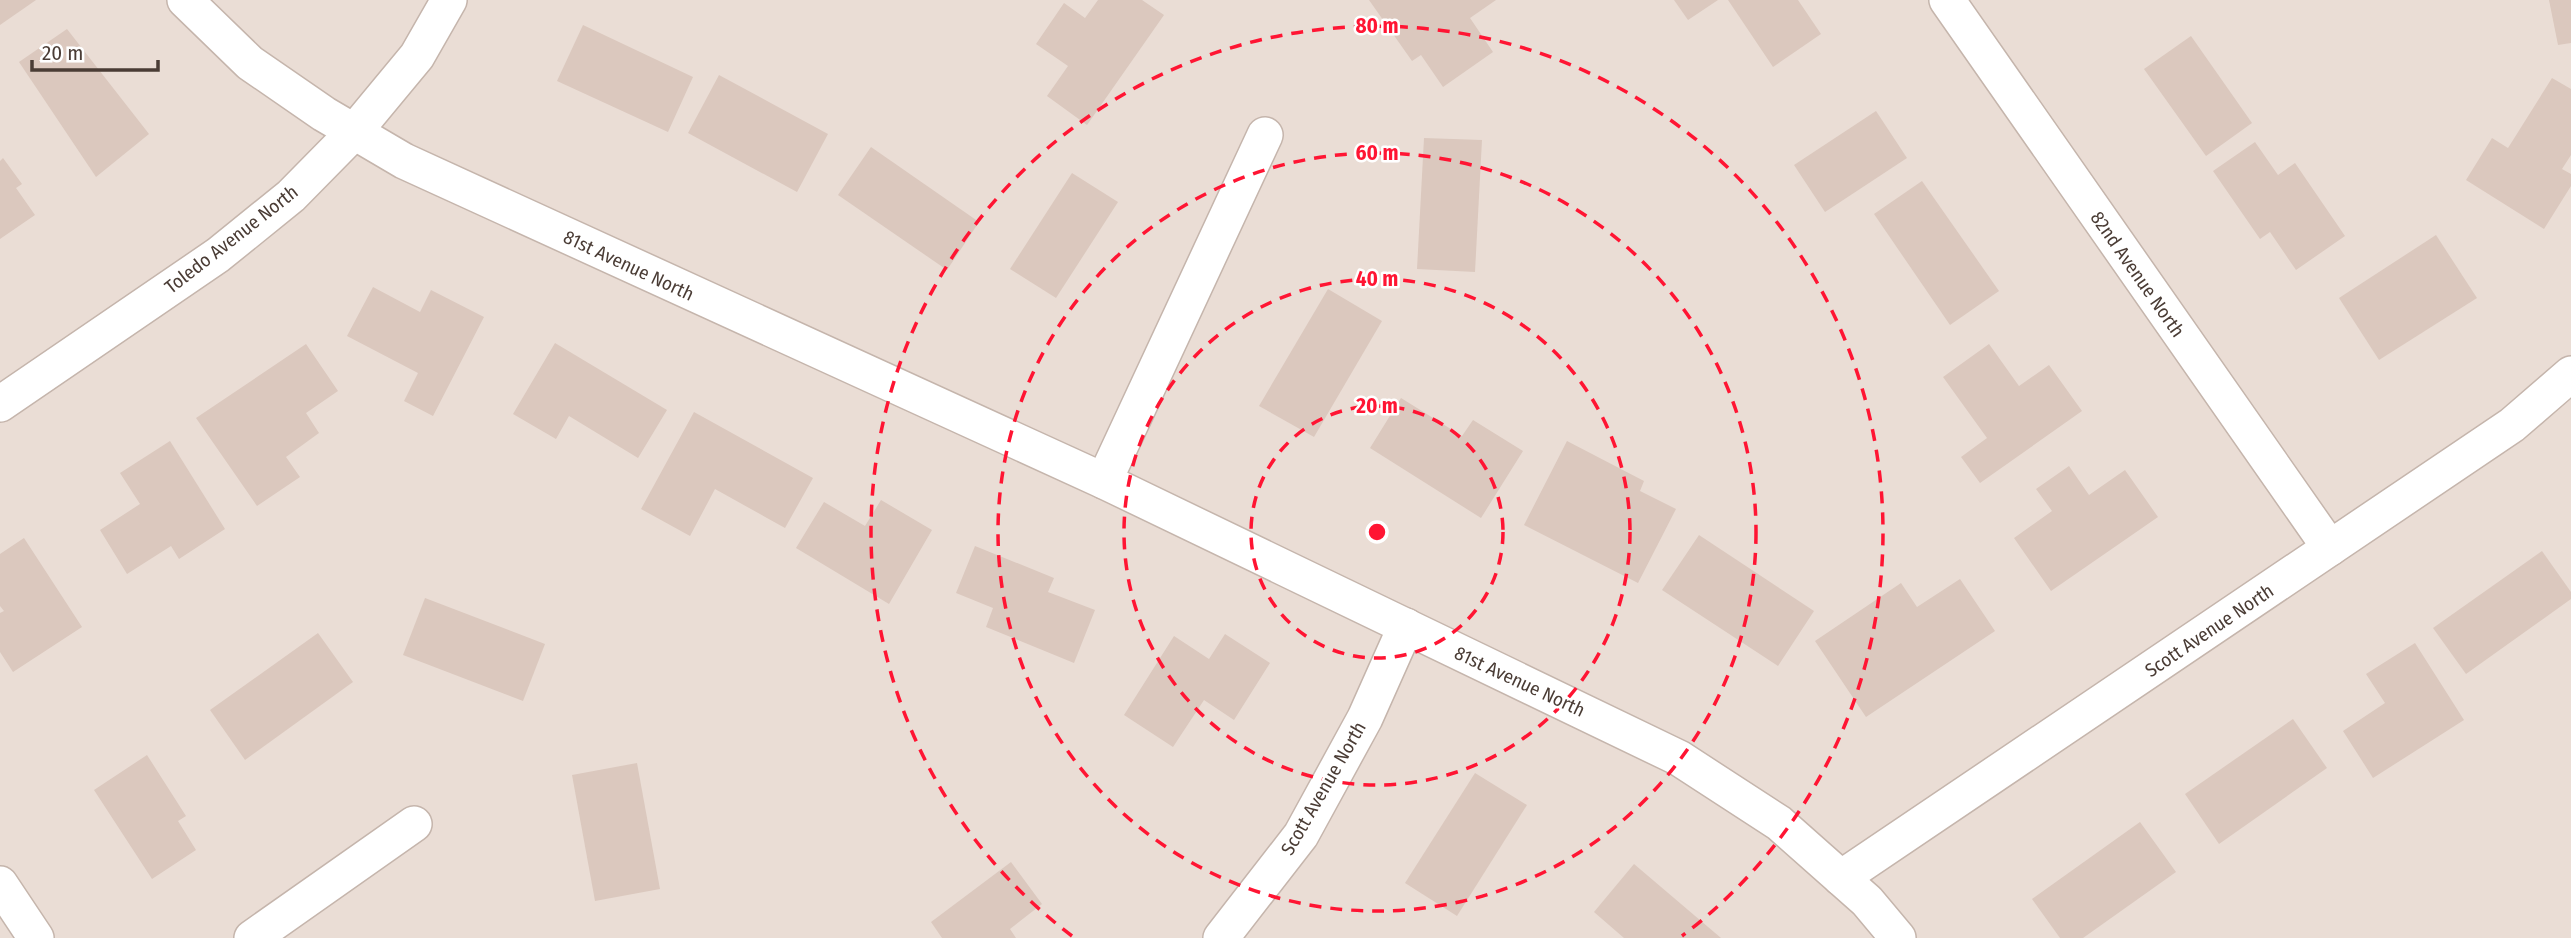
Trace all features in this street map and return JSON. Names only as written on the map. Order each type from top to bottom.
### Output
[{"type":"street","name":"81st Avenue North","points":[[185,0],[250,63],[354,132],[404,161],[1104,481],[1679,758],[1779,823],[1867,901],[1898,938]]},
{"type":"street","name":"Toledo Avenue North","points":[[0,404],[218,255],[291,196],[354,132],[417,57],[449,0]]},
{"type":"street","name":"82nd Avenue North","points":[[1947,0],[2330,548]]},
{"type":"street","points":[[1104,481],[1265,135]]},
{"type":"street","name":"Scott Avenue North","points":[[1841,878],[2512,425],[2571,374]]},
{"type":"street","name":"Scott Avenue North","points":[[1221,938],[1301,835],[1364,718],[1406,626]]},
{"type":"street","points":[[252,938],[414,824]]},
{"type":"street","points":[[0,884],[36,938]]},
{"type":"shaded area","points":[[0,0],[2571,0],[2571,938],[0,938]]},
{"type":"building","points":[[0,0],[36,0],[0,25]]},
{"type":"building","points":[[1098,0],[1142,0],[1164,15],[1087,125],[1047,96],[1068,66],[1036,44],[1064,3],[1085,18]]},
{"type":"building","points":[[1369,0],[1496,0],[1470,18],[1493,52],[1443,87],[1421,55],[1412,61]]},
{"type":"building","points":[[1674,0],[1718,0],[1688,20]]},
{"type":"building","points":[[1728,0],[1798,0],[1821,34],[1773,67]]},
{"type":"building","points":[[2549,0],[2571,0],[2571,43],[2558,45]]},
{"type":"building","points":[[583,25],[693,77],[668,132],[557,81]]},
{"type":"building","points":[[67,29],[149,134],[96,177],[19,62]]},
{"type":"building","points":[[2191,36],[2252,123],[2206,156],[2144,69]]},
{"type":"building","points":[[719,75],[828,134],[797,192],[688,133]]},
{"type":"building","points":[[2552,78],[2571,89],[2571,155],[2562,169],[2571,174],[2571,186],[2544,229],[2466,180],[2492,138],[2508,148]]},
{"type":"building","points":[[1876,111],[1907,158],[1825,212],[1794,165]]},
{"type":"building","points":[[1424,138],[1482,140],[1475,272],[1417,269]]},
{"type":"building","points":[[2255,142],[2278,175],[2295,163],[2345,236],[2296,270],[2270,232],[2260,239],[2213,171]]},
{"type":"building","points":[[871,147],[979,222],[947,270],[838,195]]},
{"type":"building","points":[[3,158],[22,184],[16,188],[35,215],[0,239],[0,161]]},
{"type":"building","points":[[1072,173],[1118,202],[1056,298],[1010,269]]},
{"type":"building","points":[[1922,181],[1999,291],[1950,325],[1874,214]]},
{"type":"building","points":[[2436,235],[2477,298],[2379,360],[2339,298]]},
{"type":"building","points":[[373,287],[420,312],[431,290],[484,317],[433,416],[404,401],[418,373],[347,336]]},
{"type":"building","points":[[1328,289],[1382,321],[1314,437],[1259,406]]},
{"type":"building","points":[[555,343],[667,410],[638,458],[569,416],[556,439],[513,414]]},
{"type":"building","points":[[306,344],[338,391],[306,413],[319,433],[286,457],[300,477],[257,506],[196,418]]},
{"type":"building","points":[[1989,344],[2019,386],[2049,365],[2082,411],[1980,483],[1961,457],[1987,438],[1943,377]]},
{"type":"building","points":[[1401,398],[1462,436],[1473,420],[1523,451],[1481,518],[1370,448]]},
{"type":"building","points":[[694,412],[813,478],[785,528],[715,489],[690,536],[641,509]]},
{"type":"building","points":[[170,441],[225,529],[179,559],[171,546],[127,574],[100,530],[140,504],[120,473]]},
{"type":"building","points":[[1567,441],[1644,481],[1640,491],[1676,509],[1638,583],[1524,525]]},
{"type":"building","points":[[2069,466],[2089,495],[2125,470],[2158,517],[2051,591],[2014,538],[2052,511],[2036,489]]},
{"type":"building","points":[[881,500],[932,530],[889,604],[796,548],[824,502],[865,526]]},
{"type":"building","points":[[1699,535],[1814,611],[1778,666],[1662,590]]},
{"type":"building","points":[[24,538],[82,627],[13,672],[0,652],[0,613],[4,611],[0,606],[0,554]]},
{"type":"building","points":[[975,546],[1054,578],[1048,592],[1095,610],[1074,663],[986,627],[993,608],[956,593]]},
{"type":"building","points":[[2542,551],[2571,592],[2571,599],[2466,674],[2433,628]]},
{"type":"building","points":[[1960,579],[1995,631],[1866,717],[1815,641],[1901,583],[1917,607]]},
{"type":"building","points":[[425,598],[545,644],[523,701],[403,655]]},
{"type":"building","points":[[318,633],[353,682],[245,760],[210,710]]},
{"type":"building","points":[[1225,634],[1270,663],[1234,720],[1204,700],[1173,747],[1124,715],[1174,636],[1209,659]]},
{"type":"building","points":[[2415,643],[2464,720],[2373,778],[2343,731],[2385,703],[2366,674]]},
{"type":"building","points":[[2293,719],[2327,768],[2219,844],[2185,794]]},
{"type":"building","points":[[147,755],[186,816],[178,821],[196,850],[152,879],[94,790]]},
{"type":"building","points":[[637,763],[660,889],[595,901],[572,775]]},
{"type":"building","points":[[1475,773],[1527,805],[1457,916],[1405,883]]},
{"type":"building","points":[[2140,822],[2176,872],[2083,938],[2060,938],[2032,899]]},
{"type":"building","points":[[1011,862],[1042,904],[1010,929],[1016,938],[942,938],[931,922]]},
{"type":"building","points":[[1634,864],[1721,938],[1624,938],[1594,912]]}]
